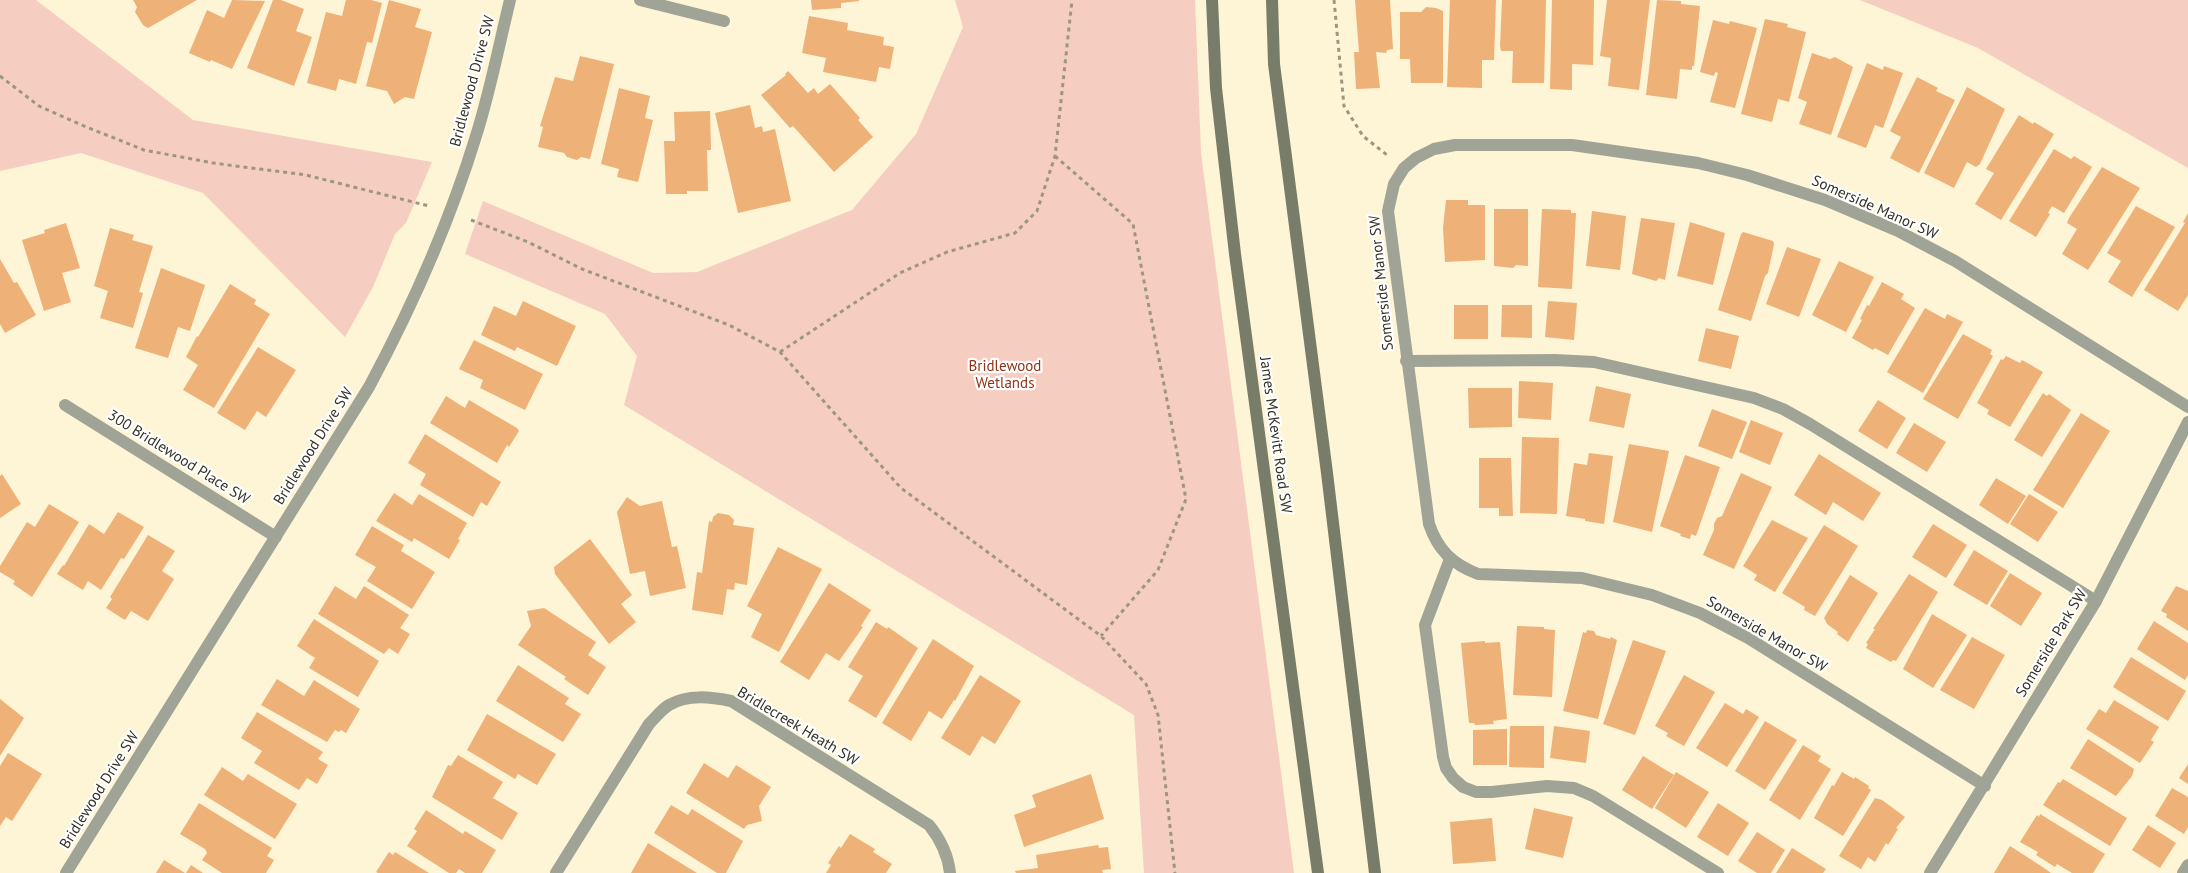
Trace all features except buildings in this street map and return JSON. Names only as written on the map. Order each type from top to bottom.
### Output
[{"type":"main road","name":"James McKevitt Road SW","points":[[1212,0],[1216,88],[1235,254],[1318,873]]},
{"type":"main road","points":[[1272,0],[1274,64],[1328,483],[1375,873]]},
{"type":"street","name":"Bridlewood Drive SW","points":[[66,873],[369,388],[417,292],[450,213],[477,134],[510,0]]},
{"type":"street","points":[[640,0],[724,21]]},
{"type":"street","name":"Somerside Manor SW","points":[[1985,786],[1748,638],[1700,613],[1652,595],[1582,578],[1478,574],[1462,568],[1442,552],[1429,524],[1406,361],[1388,211],[1394,184],[1404,168],[1416,158],[1434,149],[1455,146],[1572,145],[1698,163],[1747,175],[1825,200],[1898,231],[1954,261],[2188,407]]},
{"type":"street","points":[[1406,361],[1555,360],[1594,362],[1754,398],[1783,409],[1810,424],[2096,601]]},
{"type":"street","name":"300 Bridlewood Place SW","points":[[64,404],[276,537]]},
{"type":"street","name":"Somerside Park SW","points":[[1930,873],[1985,786],[2096,601],[2188,422]]},
{"type":"street","points":[[1450,559],[1426,624],[1443,758],[1453,778],[1462,787],[1476,792],[1547,786],[1574,788],[1593,796],[1718,873]]},
{"type":"street","name":"Bridlecreek Heath SW","points":[[556,873],[649,724],[669,705],[690,698],[710,697],[731,701],[929,825],[940,838],[946,852],[950,873]]},
{"type":"street","points":[[2183,873],[2188,866]]},
{"type":"path","points":[[780,352],[900,273],[947,252],[1015,233],[1037,210],[1055,156],[1072,0]]},
{"type":"path","points":[[1334,0],[1344,106],[1363,136],[1404,168]]},
{"type":"path","points":[[0,76],[39,106],[144,150],[213,163],[306,175],[415,202],[450,213],[528,242],[582,269],[729,325],[780,352],[901,488],[1101,636],[1146,684],[1158,715],[1175,873]]},
{"type":"path","points":[[1055,156],[1133,224],[1186,499],[1158,570],[1101,636]]},
{"type":"green space","points":[[0,0],[36,0],[193,120],[432,162],[406,223],[395,234],[373,287],[345,337],[203,193],[81,153],[0,171]]},
{"type":"green space","name":"Bridlewood Wetlands","points":[[955,0],[1195,0],[1201,153],[1294,873],[1144,873],[1134,715],[624,405],[637,356],[605,314],[465,254],[483,201],[653,273],[697,272],[852,210],[916,134],[963,27]]},
{"type":"green space","points":[[1860,0],[2188,0],[2188,168],[1978,48]]}]
